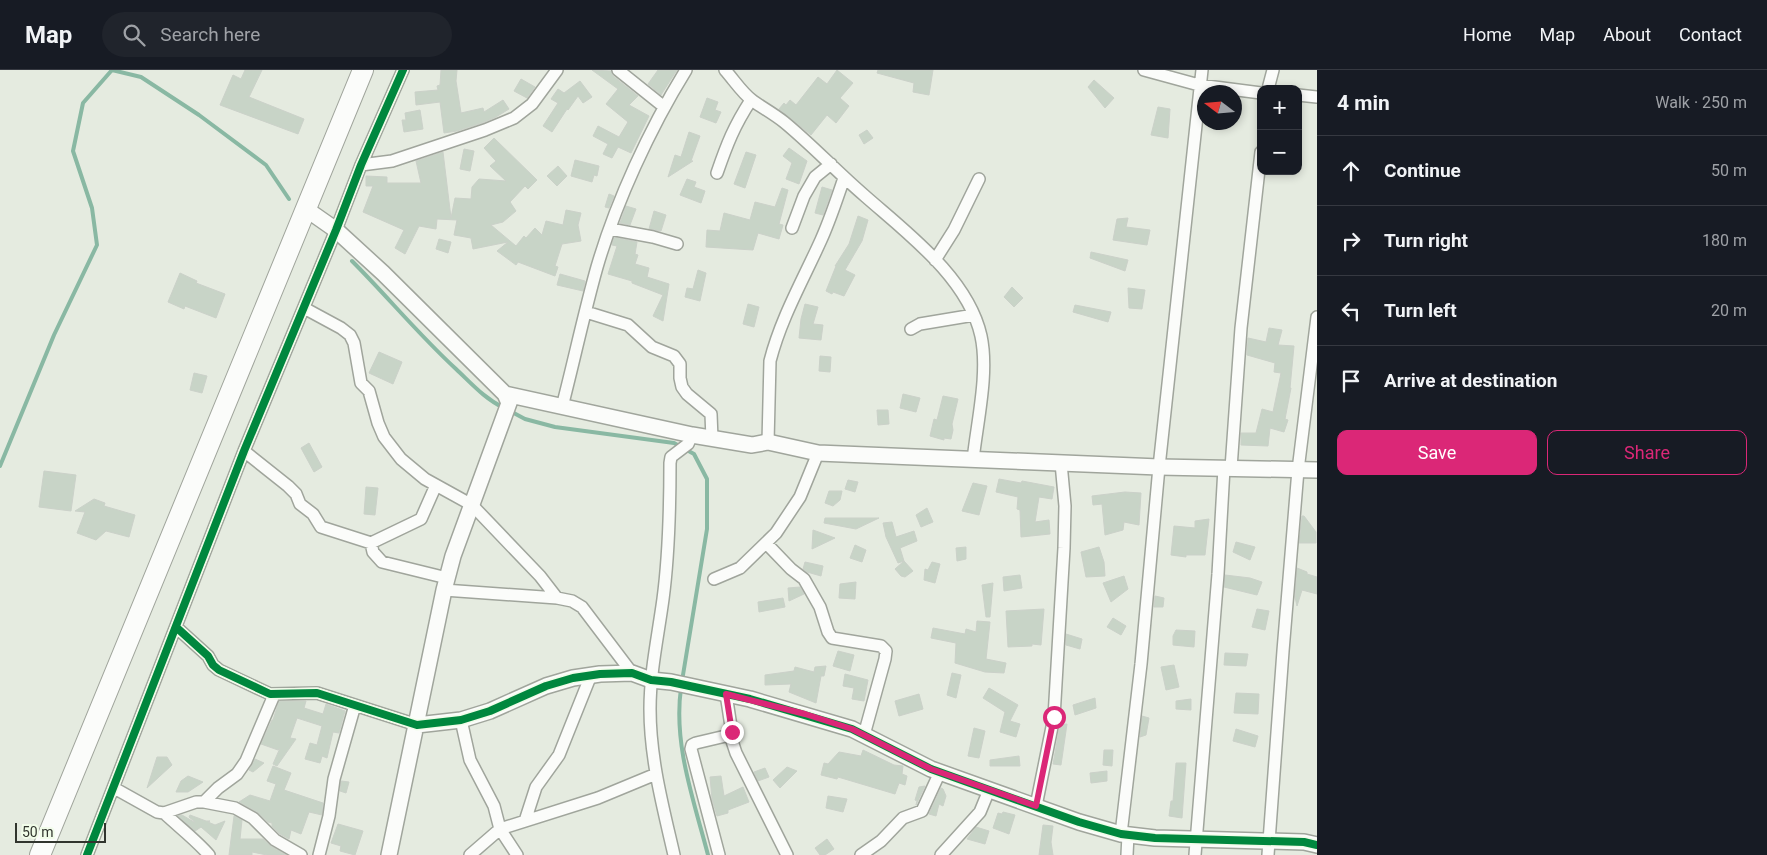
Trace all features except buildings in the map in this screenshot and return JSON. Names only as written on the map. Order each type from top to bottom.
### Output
[{"type":"highway","points":[[40,855],[363,70]]},
{"type":"street","points":[[87,855],[244,451],[361,165],[403,70]]},
{"type":"street","points":[[361,165],[392,161],[485,130],[514,118],[532,104],[558,70]]},
{"type":"street","points":[[618,70],[663,106]]},
{"type":"street","points":[[562,407],[597,266],[621,199],[663,106],[686,70]]},
{"type":"street","points":[[725,70],[751,100],[783,121],[844,178],[908,233],[962,291],[974,315],[981,336],[984,368],[972,460]]},
{"type":"street","points":[[1144,70],[1199,85],[1202,70]]},
{"type":"street","points":[[1269,85],[1273,70]]},
{"type":"street","points":[[1242,91],[1257,92]]},
{"type":"street","points":[[1302,96],[1317,96]]},
{"type":"street","points":[[717,174],[736,122],[751,100]]},
{"type":"street","points":[[1127,855],[1124,834],[1159,467],[1197,104]]},
{"type":"street","points":[[792,228],[804,196],[815,177],[831,164]]},
{"type":"street","points":[[1196,855],[1216,586],[1241,328],[1258,175]]},
{"type":"street","points":[[768,442],[770,361],[790,303],[828,223],[844,178]]},
{"type":"street","points":[[935,260],[954,230],[979,179]]},
{"type":"street","points":[[306,209],[336,230],[448,336],[507,398],[547,402],[690,440],[712,439],[752,445],[768,442],[818,453],[1159,467],[1317,470]]},
{"type":"street","points":[[610,229],[653,237],[677,244]]},
{"type":"street","points":[[304,308],[350,335],[354,343],[361,383],[369,391],[384,437],[401,459],[425,479],[472,505],[540,576],[557,598]]},
{"type":"street","points":[[586,312],[628,325],[652,347],[674,356],[680,364],[682,387],[687,394],[711,414],[712,439]]},
{"type":"street","points":[[911,329],[920,324],[974,315]]},
{"type":"street","points":[[1269,848],[1298,470],[1317,317]]},
{"type":"street","points":[[389,855],[453,556],[503,421],[507,398]]},
{"type":"street","points":[[674,855],[656,774],[650,709],[651,680],[663,598],[668,538],[671,457],[690,440]]},
{"type":"street","points":[[244,451],[288,486],[296,494],[300,504],[313,514],[322,527],[371,543],[421,519],[436,485]]},
{"type":"street","points":[[714,579],[740,568],[776,532],[800,497],[818,453]]},
{"type":"street","points":[[1036,806],[1054,717],[1064,548],[1065,506],[1061,463]]},
{"type":"street","points":[[371,543],[372,552],[382,562],[446,584],[572,601],[582,607],[632,673]]},
{"type":"street","points":[[766,543],[791,569],[804,579],[820,607],[828,632],[832,638],[881,646],[886,651],[864,735]]},
{"type":"street","points":[[176,627],[208,656],[213,665],[259,690],[274,695],[293,692],[317,693],[417,725],[461,720],[490,711],[546,686],[573,678],[632,673],[651,680],[690,686],[805,714],[852,729],[940,772],[1079,822],[1124,834],[1154,838],[1197,839],[1269,848],[1313,842]]},
{"type":"street","points":[[525,821],[536,787],[543,775],[560,755],[591,675]]},
{"type":"street","points":[[726,694],[732,732],[730,735],[736,753],[787,855]]},
{"type":"street","points":[[204,802],[242,769],[274,695]]},
{"type":"street","points":[[319,855],[329,816],[334,779],[355,705]]},
{"type":"street","points":[[461,720],[470,760],[494,806],[500,828],[517,855]]},
{"type":"street","points":[[719,855],[691,749],[692,745],[696,743],[730,735]]},
{"type":"street","points":[[861,855],[881,841],[903,818],[922,811],[940,772]]},
{"type":"street","points":[[470,855],[500,828],[598,798],[656,774]]},
{"type":"street","points":[[114,788],[150,808],[164,813],[209,855]]},
{"type":"street","points":[[941,855],[980,812],[990,790]]},
{"type":"street","points":[[164,813],[196,802],[204,802],[243,812],[275,840],[301,855]]},
{"type":"waterway","points":[[0,466],[54,335],[97,245],[92,208],[73,151],[83,103],[112,70],[141,77],[199,115],[266,165],[289,199]]},
{"type":"waterway","points":[[352,261],[473,386],[504,408]]},
{"type":"waterway","points":[[510,411],[525,419],[555,427],[674,443],[694,454],[707,479],[707,529],[682,681]]},
{"type":"waterway","points":[[681,688],[679,709],[682,751],[708,855]]},
{"type":"cycle path","points":[[87,855],[244,451],[361,165],[403,70]]},
{"type":"cycle path","points":[[176,627],[208,656],[213,665],[219,670],[270,694],[317,693],[417,725],[461,720],[490,711],[546,686],[573,678],[600,674],[632,673],[651,680],[671,682],[750,699],[852,729],[931,769],[1079,822],[1121,834],[1155,838],[1304,842],[1317,845]]},
{"type":"route","points":[[732,732],[726,694],[805,714],[852,729],[931,769],[1036,806],[1054,717]]}]
